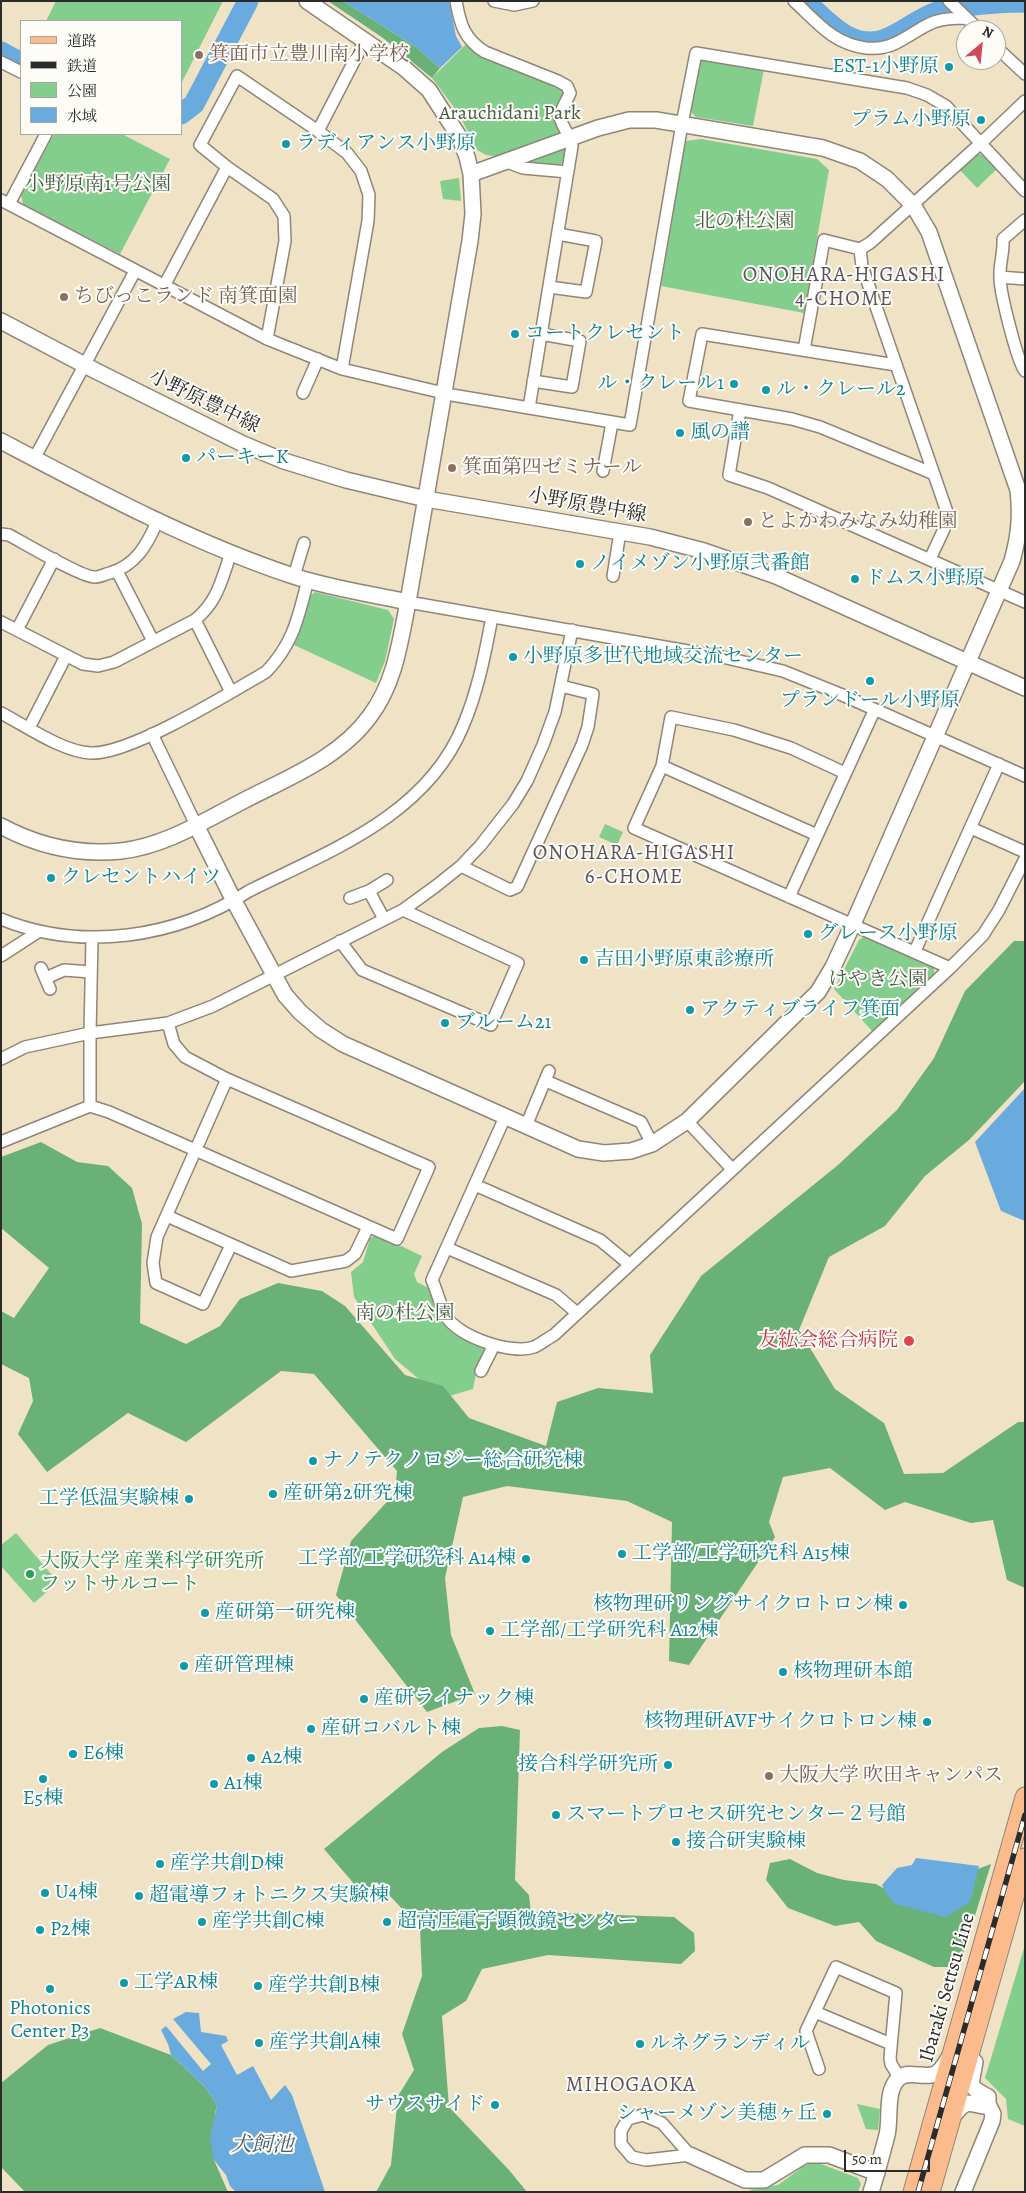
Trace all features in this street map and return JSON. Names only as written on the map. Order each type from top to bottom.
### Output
[{"type":"main road","name":"Ibaraki Settsu Line","points":[[919,2190],[953,2050],[1025,1796]]},
{"type":"main road","name":"Ibaraki Settsu Line","points":[[919,2190],[951,2119],[1025,1858]]},
{"type":"street","points":[[1,826],[38,843],[82,852],[122,850],[157,843],[196,825],[330,754],[354,735],[371,716],[387,688],[397,661],[408,602],[471,232],[473,214],[471,174],[460,138],[429,90],[403,67],[307,1]]},
{"type":"street","points":[[456,1],[463,32],[476,46],[485,52],[567,86],[570,93],[560,116],[560,122],[572,146],[528,408]]},
{"type":"street","points":[[494,1],[514,5],[533,1]]},
{"type":"street","points":[[794,1],[835,39],[852,46],[878,49],[895,44],[927,23],[946,18],[966,18]]},
{"type":"street","points":[[949,1],[966,18]]},
{"type":"street","points":[[318,130],[365,40]]},
{"type":"street","points":[[45,135],[5,202],[267,339],[342,369],[444,393],[630,425],[696,53],[907,88],[927,96],[946,106],[1025,191]]},
{"type":"street","points":[[1006,56],[1025,74]]},
{"type":"street","points":[[1,62],[20,72]]},
{"type":"street","points":[[267,339],[285,241],[284,216],[273,199],[227,167],[200,145],[237,76],[318,130],[347,153],[361,171],[369,195],[368,221],[342,369]]},
{"type":"street","points":[[804,350],[824,240],[860,249],[870,244],[1025,101]]},
{"type":"street","points":[[152,734],[234,901],[285,995],[300,1012],[321,1030],[343,1044],[578,1149],[604,1154],[631,1152],[652,1144],[687,1121],[818,992],[833,967],[1000,591],[1012,562],[1019,535],[1021,489],[929,232],[913,205],[887,179],[860,161],[823,148],[656,120],[629,120],[567,139],[471,174]]},
{"type":"street","points":[[507,162],[523,168],[568,172]]},
{"type":"street","points":[[164,286],[227,167]]},
{"type":"street","points":[[1025,220],[1003,239],[1004,248],[1000,277],[1008,321],[1025,371]]},
{"type":"street","points":[[549,287],[586,292],[596,241],[558,234]]},
{"type":"street","points":[[860,249],[862,266],[947,512],[944,529],[930,559]]},
{"type":"street","points":[[34,459],[135,271]]},
{"type":"street","points":[[1000,277],[1025,279]]},
{"type":"street","name":"小野原豊中線","points":[[1,320],[243,444],[346,480],[426,499],[620,532],[704,551],[749,566],[818,594],[1025,688]]},
{"type":"street","points":[[533,381],[572,387],[580,340],[541,334]]},
{"type":"street","points":[[896,365],[702,334],[689,401],[792,419],[820,427],[934,474]]},
{"type":"street","points":[[302,393],[318,359]]},
{"type":"street","points":[[740,410],[729,475],[768,488],[1025,602]]},
{"type":"street","points":[[603,471],[612,423]]},
{"type":"street","points":[[1,441],[157,522],[231,554],[301,578],[408,602],[751,662],[783,671],[820,685],[874,711],[936,736],[1025,776]]},
{"type":"street","points":[[1,534],[9,535],[79,574],[94,578],[117,571],[134,560],[157,522]]},
{"type":"street","points":[[613,576],[620,532]]},
{"type":"street","points":[[1,713],[67,748],[90,753],[108,752],[152,734],[231,692],[266,672],[280,657],[290,640],[301,578],[304,543]]},
{"type":"street","points":[[1,622],[83,664],[98,666],[114,662],[195,620],[209,608],[231,554]]},
{"type":"street","points":[[17,630],[54,559]]},
{"type":"street","points":[[117,571],[153,641]]},
{"type":"street","points":[[1,919],[38,932],[92,939],[145,933],[176,926],[234,901],[249,891],[360,836],[393,814],[417,793],[446,758],[462,728],[483,665],[492,617]]},
{"type":"street","points":[[195,620],[231,692]]},
{"type":"street","points":[[1,1059],[25,1047],[90,1033],[168,1023],[212,1006],[403,910],[461,866],[498,825],[527,781],[543,746],[561,686],[572,630]]},
{"type":"street","points":[[29,728],[66,656]]},
{"type":"street","points":[[461,866],[510,890],[517,887],[563,788],[588,727],[593,694],[561,686]]},
{"type":"street","points":[[789,897],[874,711]]},
{"type":"street","points":[[845,773],[791,748],[734,730],[671,717],[662,766],[634,828],[950,968]]},
{"type":"street","points":[[915,951],[999,764]]},
{"type":"street","points":[[662,766],[817,835]]},
{"type":"street","points":[[971,828],[1025,852]]},
{"type":"street","points":[[505,1117],[432,1280],[447,1317],[458,1328],[494,1345],[513,1349],[534,1346],[554,1335],[950,968],[983,935],[999,910],[1025,859]]},
{"type":"street","points":[[350,898],[369,891],[387,880]]},
{"type":"street","points":[[369,891],[384,919]]},
{"type":"street","points":[[340,941],[362,970],[490,1025],[518,963],[403,910]]},
{"type":"street","points":[[1,956],[38,932]]},
{"type":"street","points":[[90,1106],[92,939]]},
{"type":"street","points":[[50,989],[44,973],[64,970],[92,972]]},
{"type":"street","points":[[1,1142],[90,1106],[197,1150],[397,1239],[429,1167],[227,1079],[185,1057],[174,1044],[168,1023]]},
{"type":"street","points":[[526,1126],[548,1076],[641,1122],[652,1144]]},
{"type":"street","points":[[227,1079],[157,1237],[153,1263],[156,1283],[203,1304],[231,1246]]},
{"type":"street","points":[[687,1121],[732,1169]]},
{"type":"street","points":[[475,1185],[600,1240],[629,1264]]},
{"type":"street","points":[[167,1216],[291,1271],[346,1261],[354,1254],[368,1227]]},
{"type":"street","points":[[447,1248],[556,1295],[577,1313]]},
{"type":"street","points":[[481,1371],[494,1345]]},
{"type":"street","points":[[819,2069],[806,2031],[836,1967],[896,1993],[891,2064],[899,2078]]},
{"type":"street","points":[[963,2192],[992,2121],[988,2097],[976,2090],[971,2080],[983,2036],[987,1992]]},
{"type":"street","points":[[815,2012],[891,2044]]},
{"type":"street","points":[[899,2078],[922,2073],[930,2075],[938,2072],[953,2050]]},
{"type":"street","points":[[917,2075],[919,2079],[930,2083],[933,2090],[919,2141],[915,2166],[919,2190]]},
{"type":"street","points":[[871,2192],[887,2133],[892,2094],[899,2078]]},
{"type":"street","points":[[951,2119],[962,2106],[968,2103],[983,2106],[988,2104]]},
{"type":"street","points":[[690,2155],[646,2160],[632,2157],[621,2144],[621,2131],[628,2119],[643,2115],[662,2122],[690,2155],[746,2180],[764,2180],[805,2155],[829,2155],[877,2173]]},
{"type":"green space","points":[[56,1],[223,1],[182,82],[182,20],[46,20]]},
{"type":"green space","points":[[328,1],[343,1],[416,47],[440,68],[432,78],[383,38]]},
{"type":"green space","name":"Arauchidani Park","points":[[466,44],[474,51],[563,87],[564,102],[561,132],[565,148],[564,162],[558,166],[486,155],[477,150],[459,114],[432,78]]},
{"type":"green space","points":[[705,59],[764,69],[753,126],[696,117],[690,111],[699,62]]},
{"type":"green space","name":"小野原南1号公園","points":[[53,135],[124,135],[170,159],[120,254],[23,204],[21,195]]},
{"type":"green space","name":"北の杜公園","points":[[701,139],[817,159],[829,170],[804,313],[661,286],[685,141]]},
{"type":"green space","points":[[976,154],[985,155],[997,169],[977,188],[959,169]]},
{"type":"green space","points":[[459,178],[461,201],[443,199],[440,181]]},
{"type":"green space","points":[[315,592],[388,610],[394,619],[385,661],[376,683],[294,645],[310,596]]},
{"type":"green space","points":[[605,824],[623,832],[617,845],[599,837]]},
{"type":"green space","name":"けやき公園","points":[[866,935],[934,966],[934,975],[873,1032],[834,989],[859,940]]},
{"type":"green space","points":[[1014,941],[1025,941],[1025,1081],[969,1140],[925,1176],[885,1226],[829,1257],[799,1330],[835,1389],[884,1423],[904,1474],[943,1473],[1018,1422],[1025,1422],[1025,1588],[1007,1580],[993,1520],[971,1523],[905,1502],[885,1510],[830,1468],[783,1477],[769,1522],[775,1537],[689,1665],[669,1661],[672,1522],[627,1501],[507,1486],[463,1497],[445,1578],[451,1635],[475,1694],[427,1712],[336,1595],[351,1541],[395,1493],[397,1471],[314,1374],[281,1371],[186,1442],[128,1413],[47,1472],[18,1434],[33,1401],[29,1378],[1,1364],[1,1311],[14,1318],[49,1268],[1,1228],[1,1157],[41,1142],[77,1162],[108,1166],[132,1188],[142,1224],[140,1323],[186,1344],[220,1326],[240,1299],[278,1283],[322,1291],[345,1306],[405,1375],[443,1386],[469,1418],[546,1446],[557,1402],[598,1388],[653,1393],[650,1355],[701,1276],[838,1165],[897,1110],[934,1058],[965,991]]},
{"type":"green space","name":"南の杜公園","points":[[378,1235],[422,1256],[414,1274],[417,1282],[430,1289],[444,1321],[488,1347],[476,1373],[473,1389],[446,1397],[420,1380],[395,1359],[354,1297],[351,1272],[363,1262],[370,1238]]},
{"type":"green space","name":"大阪大学 産業科学研究所 フットサルコート","points":[[16,1533],[58,1582],[34,1603],[1,1566],[1,1545]]},
{"type":"green space","points":[[502,1726],[520,1730],[515,1880],[529,1895],[531,1912],[674,1917],[694,1933],[695,1951],[681,1964],[548,1955],[482,1969],[466,2001],[442,2016],[449,2107],[509,2170],[527,2192],[376,2192],[391,2165],[398,2096],[414,2070],[402,2034],[422,1976],[420,1928],[377,1882],[362,1893],[324,1849],[442,1752],[479,1728]]},
{"type":"green space","points":[[790,1859],[817,1873],[844,1880],[876,1884],[901,1898],[991,1864],[959,1967],[934,1967],[876,1941],[859,1922],[835,1926],[788,1908],[766,1880],[770,1863]]},
{"type":"green space","points":[[1025,1945],[1025,2126],[1008,2119],[1006,2099],[985,2078]]},
{"type":"green space","points":[[100,2028],[171,2055],[206,2088],[217,2105],[215,2113],[214,2160],[228,2192],[25,2192],[1,2167],[1,2083],[48,2045]]},
{"type":"green space","points":[[857,2104],[880,2109],[878,2130],[866,2129]]},
{"type":"green space","points":[[811,2163],[821,2164],[858,2178],[861,2184],[858,2192],[754,2192],[749,2190],[778,2185]]},
{"type":"water","points":[[343,1],[449,1],[456,36],[462,47],[440,68],[416,47]]},
{"type":"water","points":[[1025,1088],[1025,1221],[1001,1211],[975,1142]]},
{"type":"water","points":[[916,1858],[979,1866],[970,1902],[945,1917],[895,1904],[887,1895],[882,1885],[897,1868],[912,1865]]},
{"type":"water","name":"犬飼池","points":[[186,2012],[199,2013],[201,2032],[226,2036],[228,2041],[221,2045],[237,2075],[253,2066],[271,2100],[285,2085],[292,2095],[325,2192],[236,2192],[230,2186],[226,2175],[214,2160],[210,2139],[217,2105],[206,2088],[171,2055],[161,2030],[166,2026],[203,2071],[211,2064],[173,2019]]},
{"type":"waterway","points":[[182,113],[194,104],[248,1]]},
{"type":"waterway","points":[[805,1],[840,32],[860,41],[871,42],[890,37],[937,12],[981,4],[1025,2]]},
{"type":"waterway","points":[[1,52],[20,62]]},
{"type":"railway","points":[[918,2192],[1025,1815]]},
{"type":"place","name":"箕面市立豊川南小学校","points":[[199,55]]},
{"type":"place","name":"EST-1小野原","points":[[949,67]]},
{"type":"place","name":"プラム小野原","points":[[981,120]]},
{"type":"place","name":"ラディアンス小野原","points":[[286,144]]},
{"type":"place","name":"ちびっこランド 南箕面園","points":[[64,297]]},
{"type":"place","name":"コートクレセント","points":[[515,334]]},
{"type":"place","name":"ル・クレール1","points":[[734,384]]},
{"type":"place","name":"ル・クレール2","points":[[766,390]]},
{"type":"place","name":"風の譜","points":[[680,433]]},
{"type":"place","name":"パーキーK","points":[[186,458]]},
{"type":"place","name":"箕面第四ゼミナール","points":[[452,468]]},
{"type":"place","name":"とよかわみなみ幼稚園","points":[[748,522]]},
{"type":"place","name":"ノイメゾン小野原弐番館","points":[[580,564]]},
{"type":"place","name":"ドムス小野原","points":[[855,579]]},
{"type":"place","name":"小野原多世代地域交流センター","points":[[513,657]]},
{"type":"place","name":"プランドール小野原","points":[[870,681]]},
{"type":"place","name":"クレセントハイツ","points":[[51,878]]},
{"type":"place","name":"グレース小野原","points":[[808,934]]},
{"type":"place","name":"吉田小野原東診療所","points":[[584,960]]},
{"type":"place","name":"アクティブライフ箕面","points":[[690,1010]]},
{"type":"place","name":"ブルーム21","points":[[445,1023]]},
{"type":"place","name":"友紘会総合病院","points":[[909,1341]]},
{"type":"place","name":"ナノテクノロジー総合研究棟","points":[[313,1461]]},
{"type":"place","name":"産研第2研究棟","points":[[273,1494]]},
{"type":"place","name":"工学低温実験棟","points":[[189,1499]]},
{"type":"place","name":"工学部/工学研究科 A15棟","points":[[622,1554]]},
{"type":"place","name":"工学部/工学研究科 A14棟","points":[[526,1559]]},
{"type":"place","name":"大阪大学 産業科学研究所 フットサルコート","points":[[30,1574]]},
{"type":"place","name":"核物理研リングサイクロトロン棟","points":[[903,1605]]},
{"type":"place","name":"産研第一研究棟","points":[[205,1613]]},
{"type":"place","name":"工学部/工学研究科 A12棟","points":[[490,1631]]},
{"type":"place","name":"産研管理棟","points":[[184,1666]]},
{"type":"place","name":"核物理研本館","points":[[783,1672]]},
{"type":"place","name":"産研ライナック棟","points":[[364,1699]]},
{"type":"place","name":"核物理研AVFサイクロトロン棟","points":[[927,1722]]},
{"type":"place","name":"産研コバルト棟","points":[[311,1729]]},
{"type":"place","name":"E6棟","points":[[73,1754]]},
{"type":"place","name":"A2棟","points":[[251,1758]]},
{"type":"place","name":"接合科学研究所","points":[[668,1765]]},
{"type":"place","name":"大阪大学 吹田キャンパス","points":[[769,1776]]},
{"type":"place","name":"E5棟","points":[[43,1779]]},
{"type":"place","name":"A1棟","points":[[214,1784]]},
{"type":"place","name":"スマートプロセス研究センター２号館","points":[[556,1815]]},
{"type":"place","name":"接合研実験棟","points":[[676,1842]]},
{"type":"place","name":"産学共創D棟","points":[[160,1864]]},
{"type":"place","name":"U4棟","points":[[45,1893]]},
{"type":"place","name":"超電導フォトニクス実験棟","points":[[139,1896]]},
{"type":"place","name":"産学共創C棟","points":[[202,1922]]},
{"type":"place","name":"超高圧電子顕微鏡センター","points":[[387,1922]]},
{"type":"place","name":"P2棟","points":[[40,1930]]},
{"type":"place","name":"工学AR棟","points":[[124,1983]]},
{"type":"place","name":"産学共創B棟","points":[[258,1986]]},
{"type":"place","name":"Photonics Center P3","points":[[50,1989]]},
{"type":"place","name":"産学共創A棟","points":[[259,2043]]},
{"type":"place","name":"ルネグランディル","points":[[640,2044]]},
{"type":"place","name":"サウスサイド","points":[[495,2105]]},
{"type":"place","name":"シャーメゾン美穂ヶ丘","points":[[827,2114]]},
{"type":"district","name":"ONOHARA-HIGASHI 4-CHOME","points":[[844,288]]},
{"type":"district","name":"ONOHARA-HIGASHI 6-CHOME","points":[[634,866]]},
{"type":"district","name":"MIHOGAOKA","points":[[631,2086]]}]
